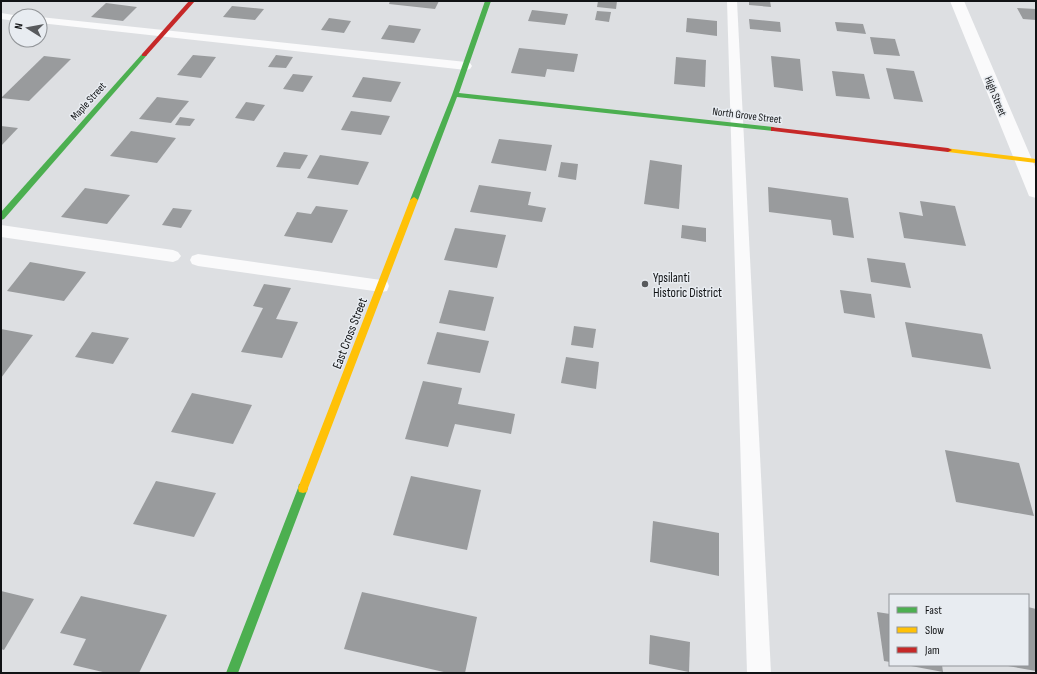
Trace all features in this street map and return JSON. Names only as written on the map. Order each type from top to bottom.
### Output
[{"type":"street","name":"Maple Street","points":[[1,217],[192,1]]},
{"type":"street","name":"East Cross Street","points":[[232,673],[456,95],[488,1]]},
{"type":"street","name":"High Street","points":[[957,1],[1029,160],[1036,191]]},
{"type":"street","name":"North Grove Street","points":[[456,95],[736,125],[1029,160]]},
{"type":"lane","points":[[732,1],[759,673]]},
{"type":"lane","points":[[48,21],[466,66]]},
{"type":"lane","points":[[1,231],[173,256]]},
{"type":"lane","points":[[198,260],[381,286]]},
{"type":"building","points":[[390,1],[439,1],[435,9],[389,4]]},
{"type":"building","points":[[598,1],[617,1],[616,9],[597,7]]},
{"type":"building","points":[[749,1],[770,1],[771,7],[749,5]]},
{"type":"building","points":[[106,3],[137,7],[123,21],[91,17]]},
{"type":"building","points":[[232,6],[264,9],[255,20],[223,17]]},
{"type":"building","points":[[1017,8],[1036,9],[1036,20],[1023,19]]},
{"type":"building","points":[[532,10],[568,14],[565,25],[528,21]]},
{"type":"building","points":[[597,11],[611,12],[609,22],[595,20]]},
{"type":"building","points":[[329,18],[351,21],[344,33],[321,30]]},
{"type":"building","points":[[687,18],[717,21],[717,36],[686,32]]},
{"type":"building","points":[[749,19],[780,22],[781,32],[750,29]]},
{"type":"building","points":[[835,22],[863,24],[866,34],[837,31]]},
{"type":"building","points":[[389,25],[421,29],[414,43],[381,39]]},
{"type":"building","points":[[870,37],[895,39],[900,56],[874,54]]},
{"type":"building","points":[[519,48],[578,54],[574,72],[547,69],[545,77],[511,73]]},
{"type":"building","points":[[193,55],[216,57],[201,78],[177,75]]},
{"type":"building","points":[[276,55],[293,57],[286,68],[268,67]]},
{"type":"building","points":[[44,56],[71,59],[29,101],[1,98]]},
{"type":"building","points":[[771,56],[800,59],[803,91],[774,87]]},
{"type":"building","points":[[676,57],[706,60],[705,87],[674,84]]},
{"type":"building","points":[[886,68],[914,71],[923,102],[894,99]]},
{"type":"building","points":[[832,71],[864,74],[870,99],[836,96]]},
{"type":"building","points":[[293,74],[313,76],[303,92],[283,89]]},
{"type":"building","points":[[363,77],[401,82],[391,102],[352,97]]},
{"type":"building","points":[[157,97],[189,101],[171,123],[139,119]]},
{"type":"building","points":[[246,102],[265,105],[254,121],[235,118]]},
{"type":"building","points":[[351,111],[390,116],[381,135],[341,130]]},
{"type":"building","points":[[180,117],[195,119],[190,126],[175,125]]},
{"type":"building","points":[[1,126],[18,128],[1,146]]},
{"type":"building","points":[[131,131],[176,138],[157,163],[110,156]]},
{"type":"building","points":[[499,139],[552,145],[546,171],[491,163]]},
{"type":"building","points":[[284,152],[308,155],[300,169],[276,167]]},
{"type":"building","points":[[320,155],[369,162],[358,185],[307,178]]},
{"type":"building","points":[[650,160],[682,165],[679,209],[644,204]]},
{"type":"building","points":[[561,162],[578,164],[576,180],[558,177]]},
{"type":"building","points":[[479,185],[531,192],[528,205],[546,208],[542,222],[470,212]]},
{"type":"building","points":[[768,187],[848,198],[854,238],[833,235],[831,220],[769,212]]},
{"type":"building","points":[[85,188],[130,195],[107,224],[61,217]]},
{"type":"building","points":[[920,201],[955,206],[966,246],[904,238],[899,212],[923,216]]},
{"type":"building","points":[[316,206],[348,210],[332,243],[284,236],[297,212],[311,214]]},
{"type":"building","points":[[173,208],[192,210],[181,228],[162,225]]},
{"type":"building","points":[[682,225],[706,228],[706,242],[681,238]]},
{"type":"building","points":[[455,228],[506,235],[497,268],[444,260]]},
{"type":"building","points":[[867,258],[905,263],[911,288],[871,282]]},
{"type":"building","points":[[30,262],[86,272],[64,301],[7,291]]},
{"type":"building","points":[[264,284],[291,288],[276,319],[298,322],[282,358],[241,352],[263,308],[253,306]]},
{"type":"building","points":[[449,290],[494,297],[485,331],[439,323]]},
{"type":"building","points":[[840,290],[871,294],[875,318],[844,313]]},
{"type":"building","points":[[905,322],[982,334],[991,369],[912,357]]},
{"type":"building","points":[[574,326],[596,329],[593,348],[571,345]]},
{"type":"building","points":[[1,329],[33,335],[1,378]]},
{"type":"building","points":[[92,332],[129,338],[113,364],[75,357]]},
{"type":"building","points":[[437,332],[489,341],[480,373],[427,364]]},
{"type":"building","points":[[566,357],[599,362],[596,389],[561,383]]},
{"type":"building","points":[[423,381],[462,388],[458,404],[515,414],[511,434],[455,424],[448,447],[405,439]]},
{"type":"building","points":[[192,393],[252,405],[233,444],[171,432]]},
{"type":"building","points":[[945,450],[1019,463],[1034,516],[956,502]]},
{"type":"building","points":[[411,476],[481,490],[467,550],[393,535]]},
{"type":"building","points":[[156,481],[216,493],[194,537],[133,524]]},
{"type":"building","points":[[653,521],[719,533],[719,576],[650,562]]},
{"type":"building","points":[[1,591],[34,599],[4,650],[1,649]]},
{"type":"building","points":[[362,592],[477,617],[465,673],[448,673],[344,649]]},
{"type":"building","points":[[81,596],[167,615],[139,673],[107,673],[73,665],[86,639],[60,633]]},
{"type":"building","points":[[1029,607],[1036,609],[1036,671],[1008,666],[1029,666]]},
{"type":"building","points":[[877,612],[889,614],[889,662],[884,661]]},
{"type":"building","points":[[650,635],[690,642],[689,672],[649,664]]},
{"type":"building","points":[[911,666],[942,666],[943,672]]},
{"type":"traffic: fast","points":[[414,200],[455,95],[488,1]]},
{"type":"traffic: fast","points":[[1,217],[144,55]]},
{"type":"traffic: fast","points":[[455,95],[773,129]]},
{"type":"traffic: fast","points":[[232,673],[303,488]]},
{"type":"traffic: slow","points":[[948,150],[1036,161]]},
{"type":"traffic: slow","points":[[303,488],[414,200]]},
{"type":"traffic: jam","points":[[144,55],[192,1]]},
{"type":"traffic: jam","points":[[773,129],[948,150]]},
{"type":"place","name":"Ypsilanti Historic District","points":[[645,284]]}]
